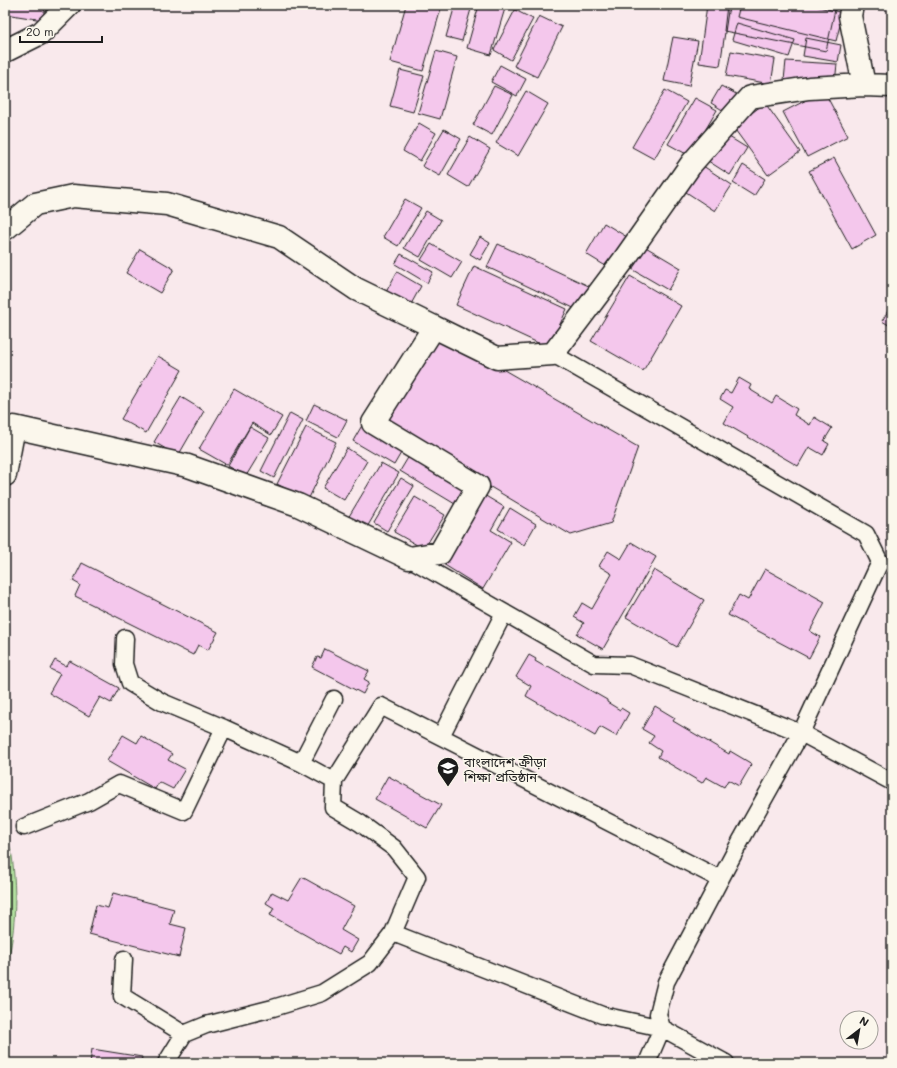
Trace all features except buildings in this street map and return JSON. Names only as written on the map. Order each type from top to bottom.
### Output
[{"type":"street","points":[[5,51],[41,33],[69,5]]},
{"type":"street","points":[[852,5],[850,16],[864,85]]},
{"type":"street","points":[[5,229],[35,204],[73,196],[167,204],[279,237],[356,289],[497,358],[553,354],[623,261],[692,163],[750,97],[809,88],[864,85],[892,86]]},
{"type":"street","points":[[5,475],[14,427],[188,466],[298,505],[409,558],[440,553],[478,486],[373,423],[434,327]]},
{"type":"lane","points":[[553,354],[866,534],[880,562],[801,733],[720,879],[666,982],[658,1014],[662,1028],[647,1063]]},
{"type":"lane","points":[[409,558],[594,664],[630,665],[801,733],[892,782]]},
{"type":"lane","points":[[440,736],[504,613]]},
{"type":"lane","points":[[125,638],[124,664],[130,683],[162,702],[301,763],[334,781]]},
{"type":"lane","points":[[301,763],[334,698]]},
{"type":"lane","points":[[166,1063],[184,1034],[206,1024],[273,1008],[322,993],[370,963],[393,933],[417,877],[394,848],[360,823],[333,807],[334,781],[381,706],[720,879]]},
{"type":"lane","points":[[24,827],[89,801],[119,784],[184,811],[224,728]]},
{"type":"lane","points":[[393,933],[602,1015],[662,1028],[726,1063]]},
{"type":"lane","points":[[124,959],[122,996],[184,1034]]},
{"type":"green space","points":[[5,826],[14,870],[15,899],[13,929],[9,958],[5,972]]},
{"type":"place","name":"বাংলাদেশ ক্রীড়া শিক্ষা প্রতিষ্ঠান","points":[[448,788]]}]
